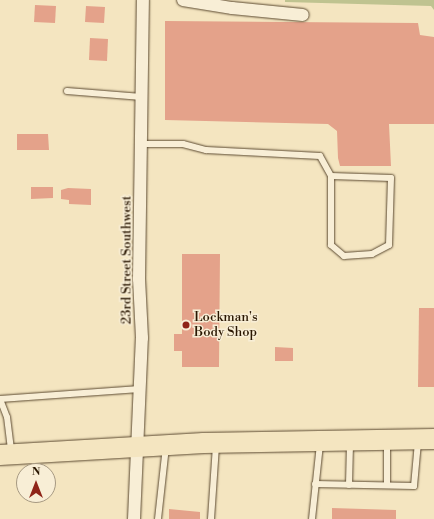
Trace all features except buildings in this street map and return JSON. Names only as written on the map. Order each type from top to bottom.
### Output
[{"type":"main road","points":[[6,455],[216,443],[426,439]]},
{"type":"street","name":"23rd Street Southwest","points":[[134,519],[140,389],[143,0]]},
{"type":"street","points":[[183,0],[232,8],[303,16]]},
{"type":"lane","points":[[67,91],[142,97]]},
{"type":"lane","points":[[141,144],[183,144],[206,150],[320,156],[331,176],[331,245],[344,256],[372,254],[389,245],[391,178],[331,176]]},
{"type":"lane","points":[[6,455],[7,417],[0,399],[140,389]]},
{"type":"lane","points":[[387,439],[387,485]]},
{"type":"lane","points":[[315,484],[414,486],[426,439]]},
{"type":"lane","points":[[312,519],[320,440]]},
{"type":"lane","points":[[349,484],[350,440]]},
{"type":"lane","points":[[211,519],[216,443]]},
{"type":"lane","points":[[158,519],[166,446]]},
{"type":"green space","points":[[285,0],[434,0],[434,10],[431,6],[285,2]]},
{"type":"place","name":"Lockman's Body Shop","points":[[186,325]]}]
